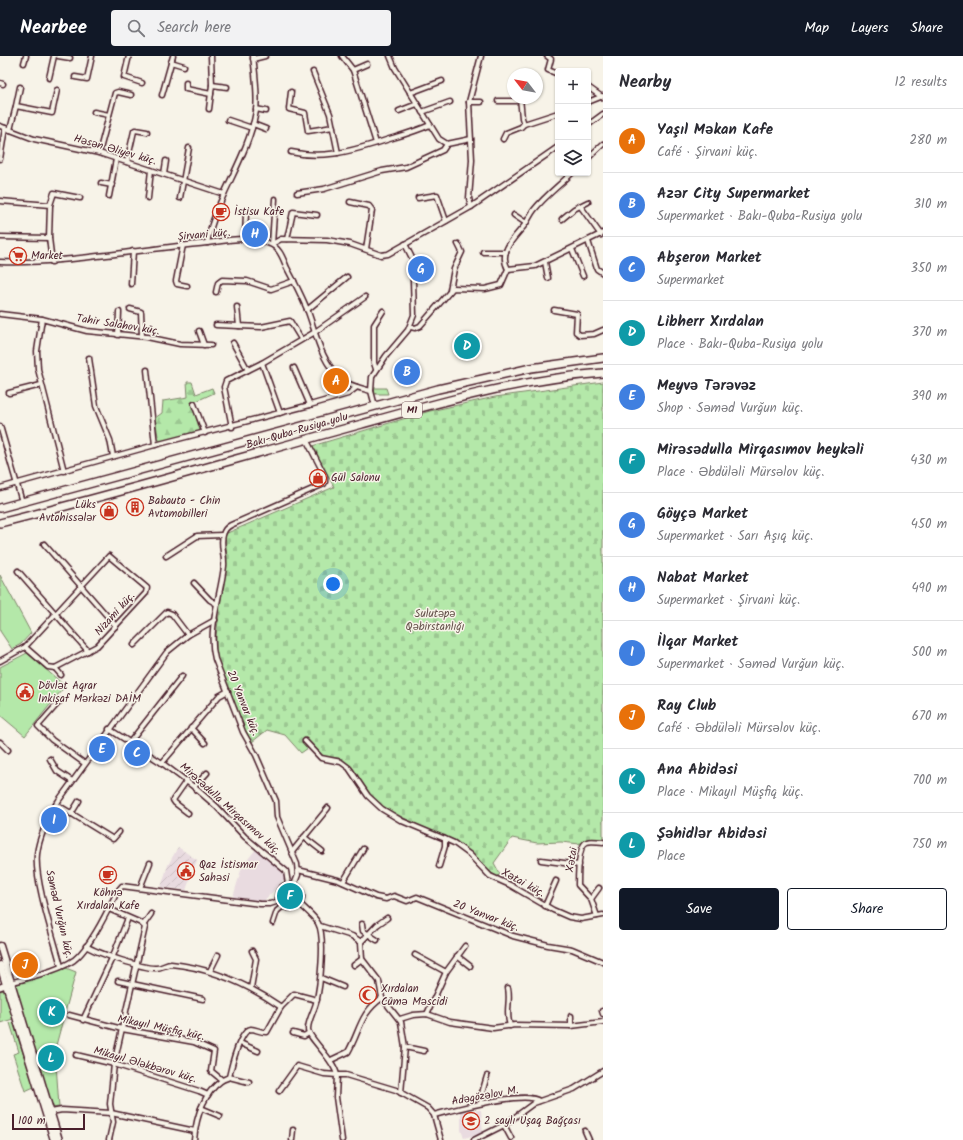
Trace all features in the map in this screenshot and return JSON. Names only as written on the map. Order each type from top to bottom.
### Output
[{"type":"highway","name":"Bakı-Quba-Rusiya yolu","points":[[0,507],[375,406],[489,377],[565,362],[603,358]]},
{"type":"highway","name":"Bakı-Quba-Rusiya yolu","points":[[0,523],[306,439],[485,392],[560,378],[603,373]]},
{"type":"highway","points":[[0,526],[26,517]]},
{"type":"main road","points":[[0,946],[6,985],[51,1112],[59,1140]]},
{"type":"main road","points":[[0,965],[54,1140]]},
{"type":"street","points":[[24,63],[26,56]]},
{"type":"street","points":[[49,78],[54,56]]},
{"type":"street","points":[[58,56],[70,58]]},
{"type":"street","points":[[75,77],[87,78],[92,56]]},
{"type":"street","points":[[129,56],[124,77],[142,82]]},
{"type":"street","points":[[162,95],[172,56]]},
{"type":"street","points":[[209,109],[212,85],[212,56]]},
{"type":"street","points":[[207,243],[213,218],[252,126],[256,109],[253,58],[265,56]]},
{"type":"street","points":[[342,56],[344,61],[353,70],[376,143]]},
{"type":"street","points":[[390,56],[410,93],[439,139],[447,144],[471,139]]},
{"type":"street","points":[[471,207],[469,198],[472,160],[469,102],[481,56]]},
{"type":"street","points":[[547,56],[550,60],[547,67],[548,70],[555,73]]},
{"type":"street","points":[[171,62],[184,66]]},
{"type":"street","points":[[353,70],[367,64]]},
{"type":"street","points":[[313,72],[330,114],[338,153]]},
{"type":"street","points":[[410,93],[442,81]]},
{"type":"street","points":[[186,83],[186,89],[211,94]]},
{"type":"street","points":[[212,85],[227,87]]},
{"type":"street","points":[[10,130],[20,87]]},
{"type":"street","points":[[591,89],[602,96]]},
{"type":"street","points":[[16,106],[52,113],[57,90]]},
{"type":"street","points":[[99,153],[116,91],[131,95]]},
{"type":"street","points":[[291,92],[289,109],[304,113],[308,131],[333,127]]},
{"type":"street","points":[[591,101],[602,96]]},
{"type":"street","points":[[498,101],[507,100]]},
{"type":"street","points":[[422,112],[450,102]]},
{"type":"street","points":[[469,102],[481,102]]},
{"type":"street","points":[[399,111],[417,104]]},
{"type":"street","points":[[521,104],[524,124]]},
{"type":"street","points":[[256,109],[266,111]]},
{"type":"street","points":[[94,112],[109,115]]},
{"type":"street","points":[[503,139],[506,133],[521,128],[524,124],[555,114]]},
{"type":"street","points":[[591,123],[602,116]]},
{"type":"street","points":[[228,120],[266,128]]},
{"type":"street","points":[[292,152],[318,156],[353,151],[397,138],[430,125]]},
{"type":"street","name":"Həsən Əliyev küç.","points":[[0,126],[34,139],[99,153],[224,194]]},
{"type":"street","points":[[0,159],[5,128]]},
{"type":"street","points":[[127,162],[134,131],[147,132]]},
{"type":"street","points":[[297,193],[324,189],[382,171],[406,167],[443,150],[447,144]]},
{"type":"street","points":[[591,156],[602,147]]},
{"type":"street","points":[[180,198],[182,179],[189,148]]},
{"type":"street","points":[[272,244],[279,239],[340,242],[385,255],[392,253],[446,220],[471,207],[555,149]]},
{"type":"street","points":[[110,196],[116,159]]},
{"type":"street","points":[[164,174],[166,161]]},
{"type":"street","points":[[148,198],[152,170]]},
{"type":"street","points":[[450,290],[453,288],[477,290],[498,287],[503,283],[508,269],[506,264],[506,252],[510,240],[526,223],[533,210],[569,176]]},
{"type":"street","points":[[101,182],[112,185]]},
{"type":"street","points":[[52,262],[49,238],[50,206],[54,193],[80,198]]},
{"type":"street","points":[[418,198],[437,195],[446,220]]},
{"type":"street","points":[[275,199],[272,244],[278,250],[294,281],[329,365],[342,379],[357,387],[371,391]]},
{"type":"street","points":[[0,201],[50,206]]},
{"type":"street","points":[[350,202],[369,206],[372,210],[366,250]]},
{"type":"street","points":[[562,219],[574,209],[581,207],[588,202]]},
{"type":"street","points":[[508,269],[531,268],[602,234],[581,207]]},
{"type":"street","points":[[245,240],[246,212]]},
{"type":"street","points":[[287,239],[293,212],[317,215]]},
{"type":"street","points":[[514,216],[526,223]]},
{"type":"street","points":[[0,237],[49,238]]},
{"type":"street","name":"Şirvani küç.","points":[[0,262],[52,262],[183,245],[245,240],[256,240],[272,244]]},
{"type":"street","points":[[588,241],[597,269],[603,273]]},
{"type":"street","points":[[375,406],[371,391],[372,377],[376,369],[410,326],[414,315],[413,280],[416,266],[405,244]]},
{"type":"street","points":[[410,326],[415,328],[420,326],[450,290],[454,269],[462,252],[458,244]]},
{"type":"street","points":[[183,245],[176,281],[177,284],[187,286]]},
{"type":"street","points":[[572,249],[583,276]]},
{"type":"street","points":[[131,284],[133,251]]},
{"type":"street","points":[[483,252],[506,252]]},
{"type":"street","points":[[545,262],[548,278]]},
{"type":"street","points":[[307,310],[347,276]]},
{"type":"street","points":[[216,292],[218,283],[222,280],[253,282],[271,289],[294,281]]},
{"type":"street","points":[[232,427],[224,384],[228,379],[262,363],[315,332],[365,297]]},
{"type":"street","points":[[237,307],[238,326]]},
{"type":"street","points":[[130,309],[141,312],[142,336]]},
{"type":"street","points":[[554,310],[577,314],[576,332],[580,335],[594,334],[603,330]]},
{"type":"street","points":[[376,369],[374,363],[374,325],[383,311]]},
{"type":"street","points":[[118,335],[119,312]]},
{"type":"street","name":"Tahir Salahov küç.","points":[[0,314],[42,319],[82,330],[118,335],[142,336],[180,344],[211,345]]},
{"type":"street","points":[[42,319],[36,351],[42,385],[64,471]]},
{"type":"street","points":[[216,325],[261,327],[290,321],[301,339]]},
{"type":"street","points":[[199,331],[204,345]]},
{"type":"street","points":[[233,343],[248,370]]},
{"type":"street","points":[[89,358],[96,406],[110,440],[113,456]]},
{"type":"street","points":[[262,363],[280,413]]},
{"type":"street","points":[[294,368],[310,405]]},
{"type":"street","points":[[147,370],[155,445]]},
{"type":"street","points":[[9,393],[42,385]]},
{"type":"street","points":[[0,488],[113,456],[232,427],[310,405],[348,394],[357,387]]},
{"type":"street","points":[[194,404],[205,433]]},
{"type":"street","points":[[0,426],[22,502]]},
{"type":"street","points":[[166,556],[197,536],[222,535],[231,525],[297,497],[325,482],[325,476],[306,439]]},
{"type":"street","name":"20 Yanvar küç.","points":[[222,535],[224,567],[214,620],[214,654],[243,732],[256,755],[276,802],[277,818],[297,862],[298,870],[343,882],[366,893],[383,898],[394,896],[407,901],[416,897],[512,936],[572,949],[603,962]]},
{"type":"street","points":[[44,544],[116,626]]},
{"type":"street","name":"Nizami küç.","points":[[0,661],[25,647],[109,556],[147,588],[146,593],[102,642],[55,668]]},
{"type":"street","points":[[18,571],[88,651]]},
{"type":"street","points":[[194,583],[210,600],[217,604]]},
{"type":"street","points":[[134,645],[167,612],[172,614],[188,635]]},
{"type":"street","name":"Səməd Vurğun küç.","points":[[62,966],[42,890],[37,856],[50,814],[84,763],[156,665],[174,646],[188,635],[214,620]]},
{"type":"street","points":[[25,647],[48,667],[55,668],[61,675]]},
{"type":"street","points":[[130,742],[182,676]]},
{"type":"street","points":[[162,763],[219,696],[228,691]]},
{"type":"street","points":[[60,701],[38,726],[52,740],[84,763]]},
{"type":"street","points":[[191,728],[204,743]]},
{"type":"street","name":"Mirəsədulla Mirqasımov küç.","points":[[109,729],[187,780],[217,807],[245,837],[286,870],[288,884]]},
{"type":"street","name":"Xətai küç.","points":[[305,741],[321,758],[336,760],[349,768],[368,796],[382,809],[402,821],[454,843],[469,854],[490,876],[513,887],[545,906],[569,917],[581,918],[603,915]]},
{"type":"street","points":[[0,742],[8,750]]},
{"type":"street","points":[[50,759],[57,771],[72,781]]},
{"type":"street","points":[[194,787],[207,773]]},
{"type":"street","points":[[187,780],[173,800],[174,803],[188,813]]},
{"type":"street","points":[[71,814],[79,801]]},
{"type":"street","points":[[56,804],[113,839],[119,832]]},
{"type":"street","points":[[292,852],[328,808]]},
{"type":"street","points":[[304,837],[322,851]]},
{"type":"street","points":[[439,866],[445,846],[445,839]]},
{"type":"street","name":"Xətai","points":[[597,916],[591,899],[578,885],[579,865],[582,847],[584,844],[589,841],[603,842]]},
{"type":"street","points":[[343,882],[362,849]]},
{"type":"street","points":[[541,860],[579,865]]},
{"type":"street","points":[[140,888],[150,864]]},
{"type":"street","points":[[294,885],[298,870]]},
{"type":"street","points":[[545,906],[556,881]]},
{"type":"street","points":[[288,884],[294,885],[299,889],[302,895],[299,904],[291,908],[282,906],[279,901],[279,892],[288,884]]},
{"type":"street","points":[[6,985],[62,966],[76,958],[86,946],[117,892],[122,886],[260,904],[270,904],[279,901]]},
{"type":"street","points":[[591,899],[599,888]]},
{"type":"street","points":[[299,904],[320,926],[352,936],[361,942]]},
{"type":"street","points":[[273,923],[282,906]]},
{"type":"street","points":[[108,909],[144,924]]},
{"type":"street","points":[[109,1140],[113,1122],[110,1104],[114,1064],[145,927],[144,924],[151,914]]},
{"type":"street","points":[[83,1020],[113,956],[128,918]]},
{"type":"street","points":[[387,918],[361,942],[362,959],[379,981],[382,998],[400,1019],[405,1047],[401,1092]]},
{"type":"street","points":[[362,924],[363,931],[377,940]]},
{"type":"street","points":[[320,926],[321,978],[317,1000],[308,1027],[309,1033],[331,1060],[337,1075],[336,1104],[342,1140]]},
{"type":"street","points":[[86,946],[113,956],[157,968],[171,964],[210,971],[252,988],[281,1007]]},
{"type":"street","points":[[426,1014],[446,972],[465,946]]},
{"type":"street","points":[[252,951],[256,959],[252,988]]},
{"type":"street","points":[[210,971],[218,955]]},
{"type":"street","points":[[415,955],[446,972]]},
{"type":"street","points":[[457,956],[470,966]]},
{"type":"street","points":[[354,965],[362,959]]},
{"type":"street","points":[[321,978],[344,987]]},
{"type":"street","points":[[118,981],[204,999]]},
{"type":"street","points":[[508,988],[510,998],[507,1014],[510,1026]]},
{"type":"street","points":[[229,1077],[240,1042],[250,1029],[266,1032],[281,1007],[294,994],[317,1000]]},
{"type":"street","points":[[331,1060],[348,1052],[364,1015],[374,1003],[382,998]]},
{"type":"street","points":[[400,1019],[412,1015],[426,1014],[450,1022],[493,1028],[510,1026],[571,1026],[603,1022]]},
{"type":"street","name":"Mikayıl Müşfiq küç.","points":[[69,1015],[83,1020],[122,1029],[194,1042],[212,1050],[214,1054],[211,1071],[222,1080]]},
{"type":"street","points":[[571,1016],[571,1026]]},
{"type":"street","points":[[292,1033],[304,1036],[309,1033]]},
{"type":"street","points":[[240,1042],[258,1051]]},
{"type":"street","points":[[405,1047],[424,1050]]},
{"type":"street","name":"Mikayıl Ələkbərov küç.","points":[[76,1055],[114,1064],[208,1095]]},
{"type":"street","points":[[279,1091],[296,1066],[324,1074],[346,1075],[401,1092],[428,1108],[434,1115],[441,1140]]},
{"type":"street","points":[[474,1140],[504,1125],[539,1101],[574,1089],[603,1071]]},
{"type":"street","points":[[481,1103],[487,1076]]},
{"type":"street","points":[[194,1140],[201,1108],[208,1095],[222,1080],[229,1077],[249,1082]]},
{"type":"street","name":"Adəgözəlov M.","points":[[434,1115],[481,1103],[529,1097],[539,1101]]},
{"type":"street","points":[[201,1108],[220,1116]]},
{"type":"street","points":[[51,1112],[62,1110],[111,1113],[195,1131]]},
{"type":"street","points":[[504,1125],[511,1138]]},
{"type":"street","points":[[292,1140],[294,1130]]},
{"type":"street","points":[[584,1131],[589,1140]]},
{"type":"shaded area","points":[[178,847],[197,860],[186,890],[161,887],[168,865]]},
{"type":"shaded area","points":[[256,849],[287,876],[264,901],[233,897],[242,867]]},
{"type":"shaded area","name":"2 saylı Uşaq Bağçası","points":[[481,1110],[483,1133],[464,1138],[461,1130],[461,1111]]},
{"type":"green space","points":[[187,382],[192,382],[196,394],[212,388],[214,393],[192,403],[200,431],[159,442],[155,418],[162,413],[163,401],[188,397]]},
{"type":"green space","name":"Sulutəpə Qəbirstanlığı","points":[[603,382],[603,840],[587,840],[580,844],[561,842],[537,843],[512,838],[494,863],[500,874],[497,877],[450,841],[388,810],[372,798],[353,768],[340,758],[323,757],[311,746],[301,753],[285,735],[267,730],[252,742],[244,731],[216,657],[216,636],[227,557],[225,534],[334,487],[312,446],[430,411],[495,397]]},
{"type":"green space","points":[[374,388],[386,388],[388,394],[375,394]]},
{"type":"green space","points":[[0,575],[31,633],[21,644],[12,649],[0,631]]},
{"type":"green space","points":[[27,653],[65,686],[25,736],[0,715],[0,667]]},
{"type":"green space","points":[[287,889],[293,889],[297,893],[297,899],[293,903],[287,903],[283,899],[283,893]]},
{"type":"green space","points":[[66,968],[76,972],[55,1049],[59,1107],[52,1108],[15,985]]},
{"type":"green space","points":[[4,990],[13,1019],[0,1023],[0,991]]},
{"type":"green space","points":[[13,1022],[34,1087],[25,1091],[13,1054],[19,1052],[10,1023]]},
{"type":"place","name":"İstisu Kafe","points":[[221,212]]},
{"type":"place","name":"Nabat Market","points":[[255,234]]},
{"type":"place","name":"Market","points":[[18,256]]},
{"type":"place","name":"Göyçə Market","points":[[421,269]]},
{"type":"place","name":"Libherr Xırdalan","points":[[467,346]]},
{"type":"place","name":"Azər City Supermarket","points":[[407,372]]},
{"type":"place","name":"Yaşıl Məkan Kafe","points":[[336,381]]},
{"type":"place","name":"Gül Salonu","points":[[318,478]]},
{"type":"place","name":"Babauto - Chin Avtomobilleri","points":[[135,507]]},
{"type":"place","name":"Lüks Avtohissələr","points":[[109,511]]},
{"type":"place","name":"Dövlət Aqrar Inkişaf Mərkəzi DAİM","points":[[25,692]]},
{"type":"place","name":"Meyvə Tərəvəz","points":[[102,749]]},
{"type":"place","name":"Abşeron Market","points":[[137,753]]},
{"type":"place","name":"İlqar Market","points":[[54,820]]},
{"type":"place","name":"Qaz İstismar Sahəsi","points":[[186,871]]},
{"type":"place","name":"Köhnə Xırdalan Kafe","points":[[108,875]]},
{"type":"place","name":"Mirəsədulla Mirqasımov heykəli","points":[[290,896]]},
{"type":"place","name":"Ray Club","points":[[25,965]]},
{"type":"place","name":"Xırdalan Cümə Məscidi","points":[[368,995]]},
{"type":"place","name":"Ana Abidəsi","points":[[52,1012]]},
{"type":"place","name":"Şəhidlər Abidəsi","points":[[51,1058]]},
{"type":"place","name":"2 saylı Uşaq Bağçası","points":[[471,1121]]}]
